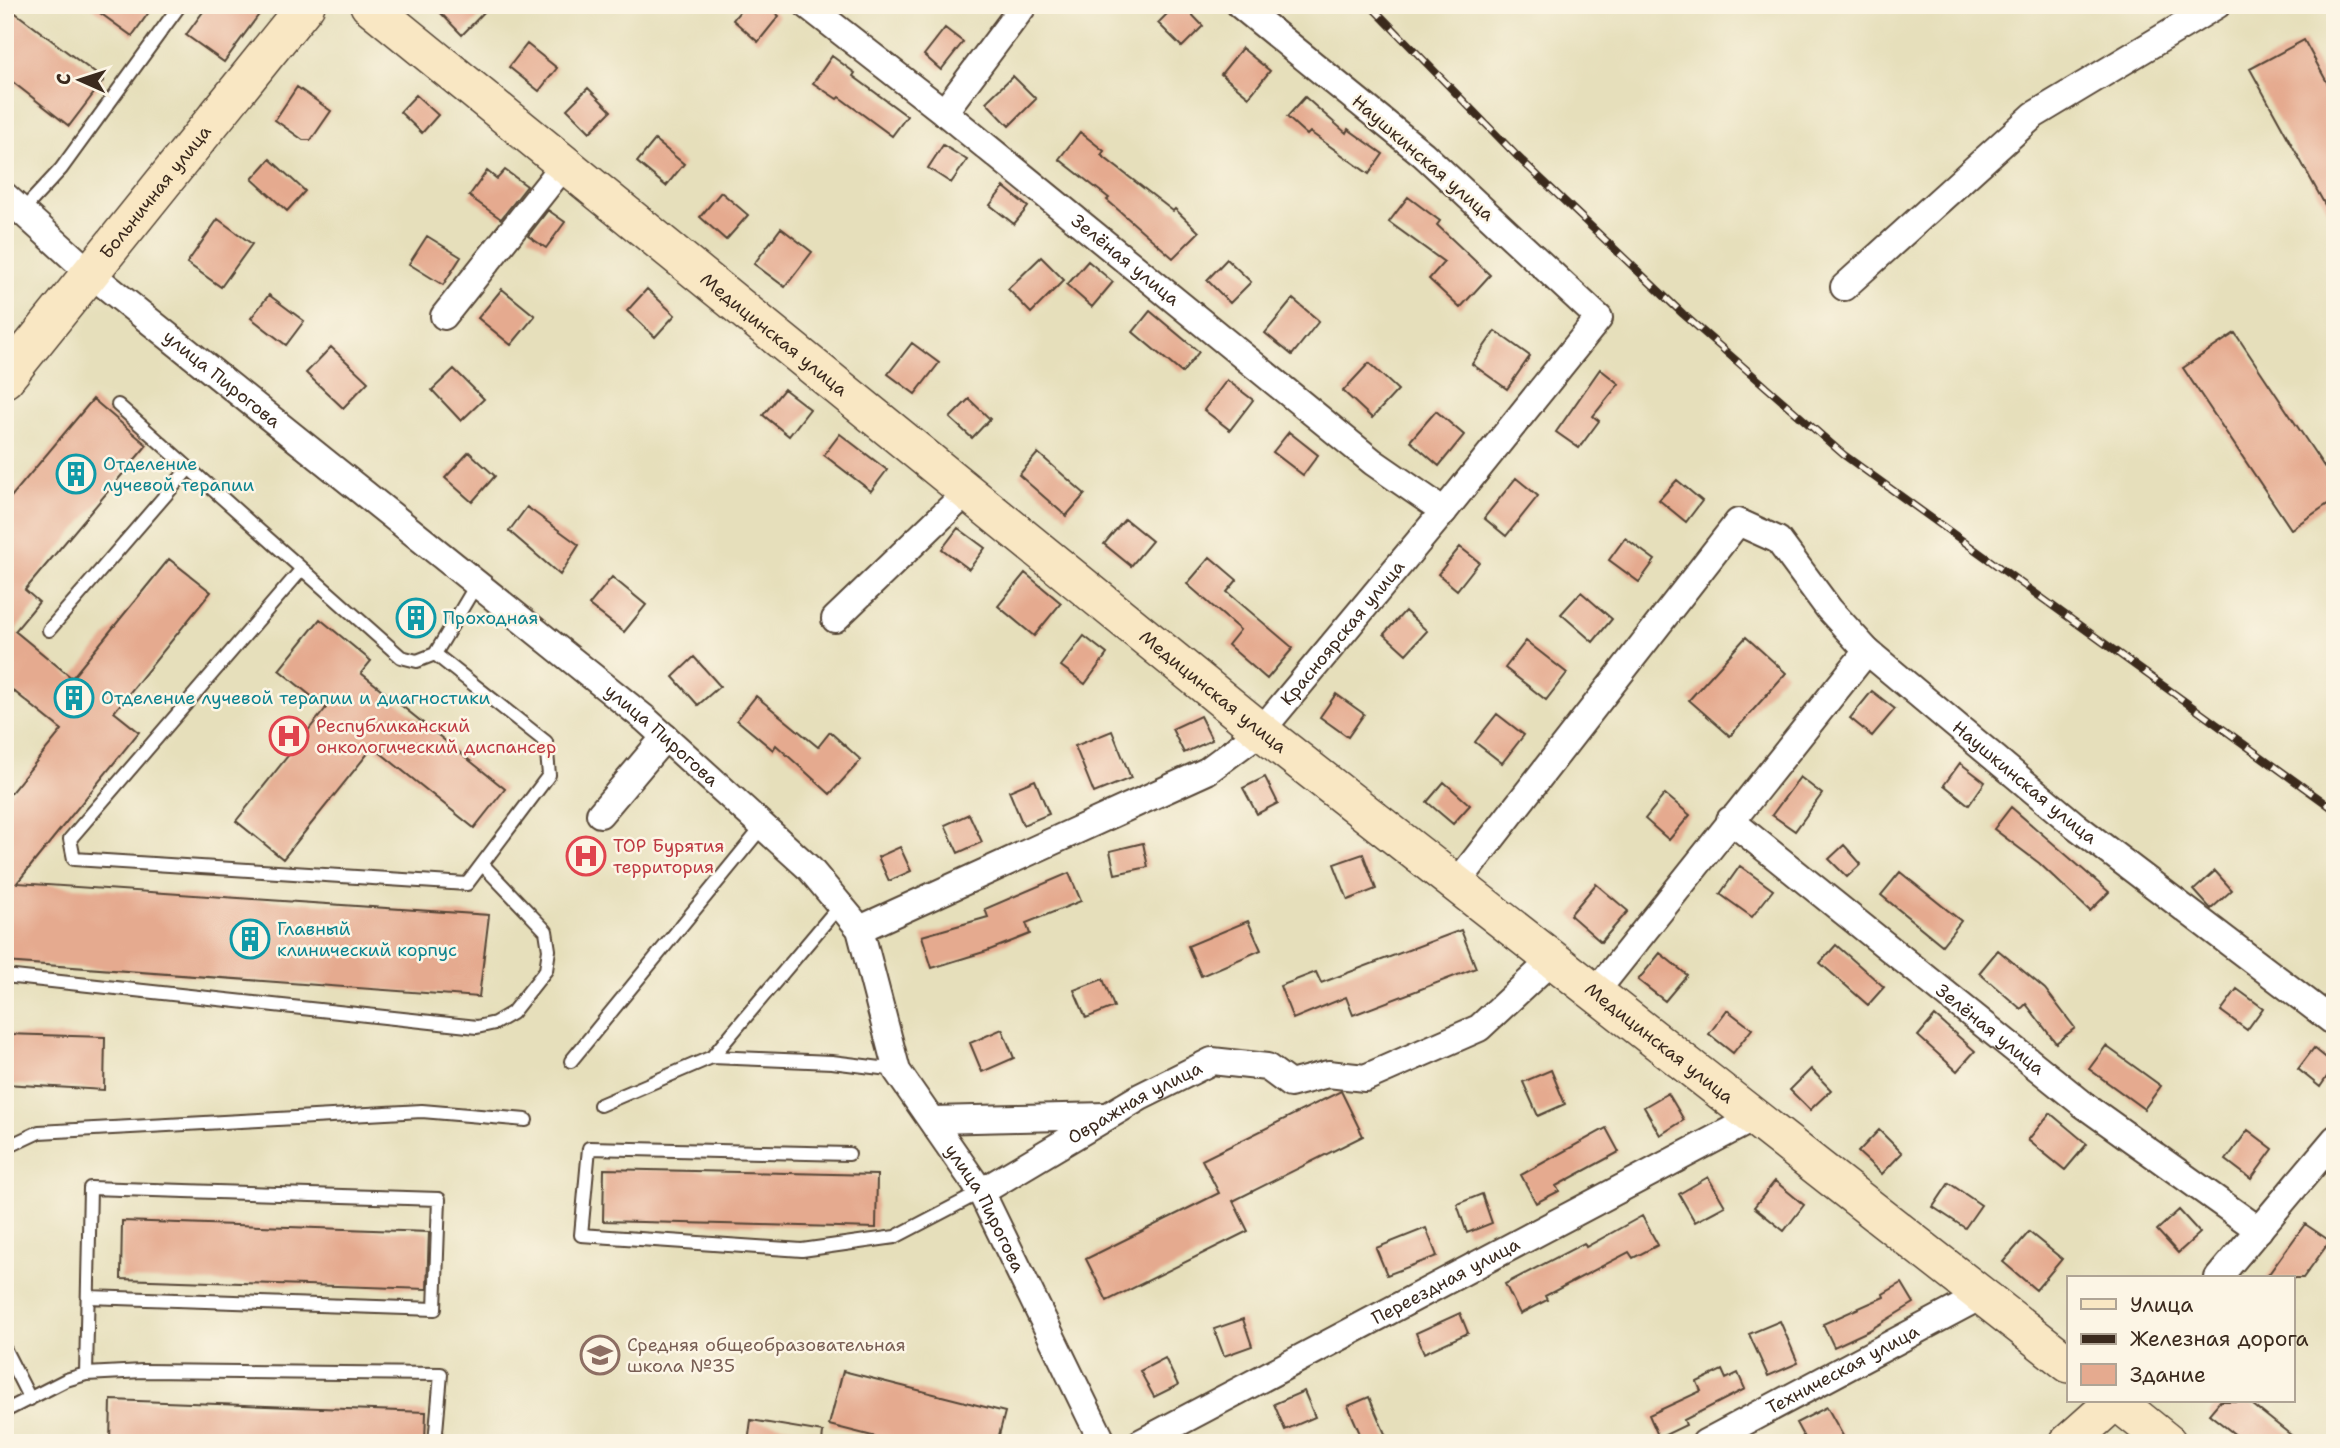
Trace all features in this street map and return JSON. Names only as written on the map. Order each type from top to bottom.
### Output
[{"type":"street","name":"Больничная улица","points":[[5,379],[306,5]]},
{"type":"street","name":"Медицинская улица","points":[[369,5],[1261,731],[1457,883],[1551,961],[1752,1119],[2067,1362]]},
{"type":"street","name":"Зелёная улица","points":[[807,5],[944,112],[1374,462],[1444,512]]},
{"type":"street","points":[[944,112],[1024,5]]},
{"type":"street","name":"Наушкинская улица","points":[[1240,5],[1423,154],[1599,318]]},
{"type":"street","points":[[1844,287],[2034,115],[2217,5]]},
{"type":"street","points":[[444,316],[564,164]]},
{"type":"street","name":"улица Пирогова","points":[[14,203],[91,274],[664,737],[810,869],[860,929],[897,1070],[981,1192],[1103,1443]]},
{"type":"street","name":"Красноярская улица","points":[[860,929],[1207,771],[1261,731],[1444,512],[1599,318]]},
{"type":"street","points":[[835,618],[967,492]]},
{"type":"street","name":"Наушкинская улица","points":[[1457,883],[1738,522],[1778,540],[1829,608],[1867,651],[2076,826],[2335,1023]]},
{"type":"street","points":[[1594,994],[1867,651]]},
{"type":"street","points":[[600,814],[664,737]]},
{"type":"street","name":"Зелёная улица","points":[[1730,820],[2084,1105],[2259,1230]]},
{"type":"street","name":"Овражная улица","points":[[981,1192],[1109,1116],[1212,1062],[1267,1067],[1290,1084],[1328,1074],[1365,1078],[1479,1028],[1551,961]]},
{"type":"street","points":[[933,1120],[1109,1116]]},
{"type":"street","name":"Переездная улица","points":[[1140,1443],[1752,1119]]},
{"type":"street","points":[[2220,1276],[2335,1139]]},
{"type":"street","name":"Техническая улица","points":[[1705,1443],[1981,1296]]},
{"type":"street","points":[[2068,1443],[2114,1402]]},
{"type":"street","points":[[2116,1402],[2168,1443]]},
{"type":"lane","points":[[14,203],[61,169],[180,5]]},
{"type":"lane","points":[[118,405],[401,657],[417,661],[435,654],[476,585]]},
{"type":"lane","points":[[49,630],[189,468]]},
{"type":"lane","points":[[302,569],[70,839],[74,859],[467,884],[549,775],[549,756],[546,742],[435,654]]},
{"type":"lane","points":[[571,1061],[763,826]]},
{"type":"lane","points":[[5,976],[477,1027],[495,1023],[512,1013],[546,970],[549,950],[546,931],[482,864]]},
{"type":"lane","points":[[712,1057],[840,905]]},
{"type":"lane","points":[[600,1105],[712,1057],[832,1062],[897,1070]]},
{"type":"lane","points":[[5,1148],[39,1132],[422,1111],[526,1120]]},
{"type":"lane","points":[[849,1154],[589,1148],[581,1235],[802,1250],[895,1237],[981,1192]]},
{"type":"lane","points":[[86,1374],[90,1188],[439,1199],[435,1309],[88,1297]]},
{"type":"lane","points":[[5,1350],[30,1399]]},
{"type":"lane","points":[[5,1411],[86,1374],[143,1371],[441,1374],[435,1443]]},
{"type":"building","points":[[5,5],[104,80],[69,126],[5,76]]},
{"type":"building","points":[[89,5],[154,5],[132,36]]},
{"type":"building","points":[[208,5],[266,5],[224,62],[186,35]]},
{"type":"building","points":[[433,5],[491,5],[462,35]]},
{"type":"building","points":[[745,5],[766,5],[779,16],[758,42],[733,20]]},
{"type":"building","points":[[1176,5],[1183,5],[1203,26],[1182,47],[1158,23]]},
{"type":"building","points":[[945,28],[963,42],[941,70],[924,55]]},
{"type":"building","points":[[2304,40],[2335,97],[2335,223],[2250,69]]},
{"type":"building","points":[[527,44],[557,68],[539,91],[509,67]]},
{"type":"building","points":[[1242,48],[1270,71],[1249,97],[1221,74]]},
{"type":"building","points":[[832,56],[855,73],[853,76],[907,116],[892,136],[839,97],[837,99],[813,83]]},
{"type":"building","points":[[1013,76],[1036,99],[1009,126],[986,102]]},
{"type":"building","points":[[297,87],[331,111],[311,140],[303,140],[275,120]]},
{"type":"building","points":[[588,88],[611,111],[590,132],[567,109]]},
{"type":"building","points":[[416,95],[438,115],[422,133],[400,112]]},
{"type":"building","points":[[1305,97],[1346,133],[1348,129],[1383,154],[1369,174],[1310,132],[1307,135],[1287,117]]},
{"type":"building","points":[[1080,132],[1104,151],[1101,155],[1173,211],[1175,209],[1199,232],[1173,258],[1107,200],[1109,198],[1059,159]]},
{"type":"building","points":[[655,140],[684,164],[666,186],[637,162]]},
{"type":"building","points":[[943,145],[967,160],[951,183],[928,168]]},
{"type":"building","points":[[270,159],[305,191],[287,211],[252,179]]},
{"type":"building","points":[[505,170],[527,186],[501,219],[469,196],[487,171],[497,179]]},
{"type":"building","points":[[1004,187],[1028,207],[1014,224],[990,205]]},
{"type":"building","points":[[721,192],[748,215],[726,240],[700,217]]},
{"type":"building","points":[[1408,197],[1440,221],[1437,225],[1490,275],[1460,308],[1429,279],[1444,262],[1389,222]]},
{"type":"building","points":[[548,210],[565,222],[546,248],[528,236]]},
{"type":"building","points":[[218,219],[252,244],[221,287],[187,263]]},
{"type":"building","points":[[781,228],[812,252],[785,287],[754,264]]},
{"type":"building","points":[[427,236],[461,257],[443,285],[409,264]]},
{"type":"building","points":[[1041,257],[1064,280],[1031,313],[1008,289]]},
{"type":"building","points":[[1227,259],[1251,282],[1230,303],[1207,280]]},
{"type":"building","points":[[1088,261],[1113,282],[1092,307],[1067,285]]},
{"type":"building","points":[[502,289],[535,316],[511,345],[478,318]]},
{"type":"building","points":[[647,289],[675,315],[655,337],[627,311]]},
{"type":"building","points":[[269,295],[304,321],[286,345],[251,318]]},
{"type":"building","points":[[1293,299],[1319,321],[1292,355],[1265,333]]},
{"type":"building","points":[[1150,311],[1199,352],[1182,373],[1133,332]]},
{"type":"building","points":[[1495,331],[1530,356],[1507,389],[1472,364]]},
{"type":"building","points":[[2235,333],[2335,483],[2335,499],[2291,529],[2183,368]]},
{"type":"building","points":[[912,343],[939,363],[915,394],[888,374]]},
{"type":"building","points":[[331,347],[368,382],[343,408],[306,373]]},
{"type":"building","points":[[1369,363],[1398,390],[1372,418],[1343,391]]},
{"type":"building","points":[[454,369],[484,399],[461,421],[432,390]]},
{"type":"building","points":[[1600,369],[1619,384],[1593,416],[1599,421],[1579,448],[1556,432]]},
{"type":"building","points":[[1227,380],[1253,400],[1230,430],[1204,410]]},
{"type":"building","points":[[784,389],[810,409],[789,436],[763,415]]},
{"type":"building","points":[[93,399],[147,445],[25,590],[39,602],[15,631],[72,678],[169,559],[211,592],[114,712],[139,732],[17,883],[489,915],[479,997],[5,962],[5,800],[62,730],[5,684],[5,504]]},
{"type":"building","points":[[969,399],[990,419],[972,438],[950,418]]},
{"type":"building","points":[[1436,411],[1464,435],[1439,466],[1410,441]]},
{"type":"building","points":[[1289,432],[1318,455],[1303,475],[1273,452]]},
{"type":"building","points":[[840,434],[887,470],[871,491],[824,455]]},
{"type":"building","points":[[469,452],[495,476],[472,502],[445,478]]},
{"type":"building","points":[[1038,453],[1085,494],[1066,516],[1019,475]]},
{"type":"building","points":[[1516,478],[1538,496],[1506,536],[1484,518]]},
{"type":"building","points":[[1677,480],[1702,501],[1686,522],[1659,500]]},
{"type":"building","points":[[527,507],[579,545],[560,575],[509,531]]},
{"type":"building","points":[[1125,519],[1152,541],[1131,566],[1104,544]]},
{"type":"building","points":[[958,528],[985,548],[969,569],[942,549]]},
{"type":"building","points":[[1625,538],[1655,560],[1639,582],[1609,560]]},
{"type":"building","points":[[1460,547],[1479,562],[1457,590],[1438,574]]},
{"type":"building","points":[[1210,557],[1237,580],[1227,592],[1293,648],[1267,679],[1228,645],[1240,630],[1187,584]]},
{"type":"building","points":[[1025,573],[1061,603],[1034,636],[998,606]]},
{"type":"building","points":[[612,577],[646,605],[624,632],[589,605]]},
{"type":"building","points":[[1581,592],[1612,619],[1593,642],[1561,614]]},
{"type":"building","points":[[1405,611],[1427,631],[1406,654],[1384,634]]},
{"type":"building","points":[[320,619],[371,661],[361,673],[505,789],[474,828],[373,747],[283,859],[236,821],[326,708],[279,670]]},
{"type":"building","points":[[1084,636],[1107,654],[1085,684],[1061,666]]},
{"type":"building","points":[[1746,637],[1786,673],[1730,736],[1689,700]]},
{"type":"building","points":[[1526,641],[1567,673],[1546,700],[1505,668]]},
{"type":"building","points":[[694,657],[720,686],[698,705],[673,677]]},
{"type":"building","points":[[1872,691],[1895,709],[1872,736],[1850,718]]},
{"type":"building","points":[[1336,694],[1364,714],[1348,737],[1320,717]]},
{"type":"building","points":[[756,696],[818,747],[830,732],[861,760],[830,794],[776,745],[773,750],[737,720]]},
{"type":"building","points":[[1497,714],[1524,735],[1502,763],[1475,742]]},
{"type":"building","points":[[1200,716],[1212,740],[1184,753],[1172,729]]},
{"type":"building","points":[[1112,731],[1131,778],[1094,793],[1075,746]]},
{"type":"building","points":[[1960,763],[1985,782],[1969,805],[1944,785]]},
{"type":"building","points":[[1265,777],[1278,803],[1257,814],[1243,788]]},
{"type":"building","points":[[1800,777],[1822,794],[1795,831],[1772,815]]},
{"type":"building","points":[[1035,780],[1049,814],[1023,825],[1009,791]]},
{"type":"building","points":[[1444,782],[1470,805],[1453,824],[1427,802]]},
{"type":"building","points":[[1665,794],[1690,815],[1669,840],[1645,819]]},
{"type":"building","points":[[2011,807],[2109,892],[2090,911],[2039,863],[1994,829]]},
{"type":"building","points":[[969,814],[982,842],[958,853],[945,825]]},
{"type":"building","points":[[1143,843],[1148,867],[1115,874],[1110,851]]},
{"type":"building","points":[[1844,845],[1861,864],[1847,877],[1829,859]]},
{"type":"building","points":[[900,847],[911,871],[889,881],[878,857]]},
{"type":"building","points":[[1363,854],[1376,889],[1348,900],[1334,864]]},
{"type":"building","points":[[1740,866],[1773,890],[1752,917],[1720,894]]},
{"type":"building","points":[[2215,871],[2232,890],[2211,909],[2194,890]]},
{"type":"building","points":[[1900,872],[1961,921],[1942,945],[1881,895]]},
{"type":"building","points":[[1069,873],[1081,901],[1026,923],[1030,934],[932,968],[922,936],[988,917],[985,909]]},
{"type":"building","points":[[1596,884],[1628,911],[1601,942],[1570,915]]},
{"type":"building","points":[[1248,921],[1261,950],[1201,976],[1188,946]]},
{"type":"building","points":[[1461,930],[1476,968],[1353,1015],[1346,997],[1293,1019],[1280,986],[1316,972],[1321,983]]},
{"type":"building","points":[[1836,945],[1884,987],[1868,1005],[1820,963]]},
{"type":"building","points":[[1998,950],[2045,989],[2075,1028],[2056,1043],[2026,1004],[2021,1009],[1979,973]]},
{"type":"building","points":[[1660,953],[1687,975],[1665,1001],[1638,980]]},
{"type":"building","points":[[1103,979],[1114,1007],[1086,1018],[1074,990]]},
{"type":"building","points":[[2237,989],[2263,1008],[2247,1030],[2221,1011]]},
{"type":"building","points":[[1727,1010],[1752,1029],[1733,1053],[1709,1034]]},
{"type":"building","points":[[1935,1016],[1975,1051],[1957,1071],[1918,1036]]},
{"type":"building","points":[[1002,1029],[1014,1058],[982,1072],[970,1043]]},
{"type":"building","points":[[5,1034],[105,1037],[104,1090],[5,1084]]},
{"type":"building","points":[[2106,1046],[2161,1086],[2144,1109],[2089,1069]]},
{"type":"building","points":[[2314,1048],[2335,1065],[2320,1087],[2298,1069]]},
{"type":"building","points":[[1811,1069],[1831,1090],[1810,1110],[1790,1090]]},
{"type":"building","points":[[1551,1070],[1565,1104],[1538,1116],[1523,1082]]},
{"type":"building","points":[[1341,1091],[1363,1136],[1233,1201],[1248,1231],[1107,1301],[1086,1259],[1219,1193],[1202,1160]]},
{"type":"building","points":[[1668,1093],[1684,1120],[1660,1135],[1644,1107]]},
{"type":"building","points":[[2050,1113],[2087,1144],[2065,1170],[2028,1140]]},
{"type":"building","points":[[1606,1128],[1619,1152],[1556,1186],[1559,1191],[1536,1203],[1521,1175]]},
{"type":"building","points":[[1879,1130],[1902,1153],[1882,1174],[1858,1152]]},
{"type":"building","points":[[2248,1130],[2273,1149],[2251,1179],[2226,1160]]},
{"type":"building","points":[[604,1169],[877,1175],[876,1228],[603,1221]]},
{"type":"building","points":[[1708,1177],[1725,1206],[1695,1222],[1679,1194]]},
{"type":"building","points":[[1775,1181],[1804,1205],[1784,1231],[1754,1207]]},
{"type":"building","points":[[1949,1183],[1981,1205],[1965,1228],[1933,1207]]},
{"type":"building","points":[[1482,1194],[1492,1223],[1467,1233],[1457,1204]]},
{"type":"building","points":[[2179,1210],[2200,1233],[2178,1253],[2157,1230]]},
{"type":"building","points":[[1642,1216],[1658,1245],[1633,1258],[1629,1252],[1545,1296],[1547,1300],[1520,1314],[1505,1284],[1584,1243],[1586,1247]]},
{"type":"building","points":[[122,1221],[429,1232],[427,1289],[121,1279]]},
{"type":"building","points":[[2305,1224],[2330,1241],[2303,1278],[2267,1276]]},
{"type":"building","points":[[1426,1228],[1437,1256],[1387,1275],[1376,1248]]},
{"type":"building","points":[[2029,1232],[2062,1259],[2036,1290],[2003,1262]]},
{"type":"building","points":[[1902,1283],[1914,1303],[1868,1331],[1834,1347],[1823,1324],[1884,1297],[1883,1294]]},
{"type":"building","points":[[1460,1313],[1468,1333],[1424,1353],[1416,1333]]},
{"type":"building","points":[[1243,1319],[1252,1346],[1224,1356],[1214,1329]]},
{"type":"building","points":[[1780,1321],[1798,1363],[1768,1376],[1749,1334]]},
{"type":"building","points":[[1165,1358],[1178,1385],[1154,1397],[1140,1371]]},
{"type":"building","points":[[1722,1370],[1726,1379],[1738,1373],[1745,1389],[1684,1420],[1686,1425],[1659,1438],[1649,1415],[1701,1391],[1697,1382]]},
{"type":"building","points":[[843,1371],[1005,1412],[997,1443],[900,1443],[829,1425]]},
{"type":"building","points":[[1304,1391],[1315,1417],[1285,1430],[1274,1404]]},
{"type":"building","points":[[1369,1397],[1389,1443],[1364,1443],[1348,1406]]},
{"type":"building","points":[[111,1400],[426,1412],[425,1443],[110,1443]]},
{"type":"building","points":[[2219,1402],[2249,1402],[2301,1443],[2246,1443],[2209,1414]]},
{"type":"building","points":[[1827,1407],[1847,1443],[1807,1443],[1796,1423]]},
{"type":"building","points":[[751,1420],[823,1432],[822,1443],[748,1443]]},
{"type":"railway","points":[[1370,5],[1517,156],[1683,314],[1844,455],[2335,810]]},
{"type":"place","name":"Отделение лучевой терапии","points":[[76,474]]},
{"type":"place","name":"Проходная","points":[[416,618]]},
{"type":"place","name":"Отделение лучевой терапии и диагностики","points":[[74,698]]},
{"type":"place","name":"Республиканский онкологический диспансер","points":[[289,736]]},
{"type":"place","name":"ТОР Бурятия территория","points":[[586,856]]},
{"type":"place","name":"Главный клинический корпус","points":[[250,939]]},
{"type":"place","name":"Средняя общеобразовательная школа №35","points":[[600,1355]]}]
